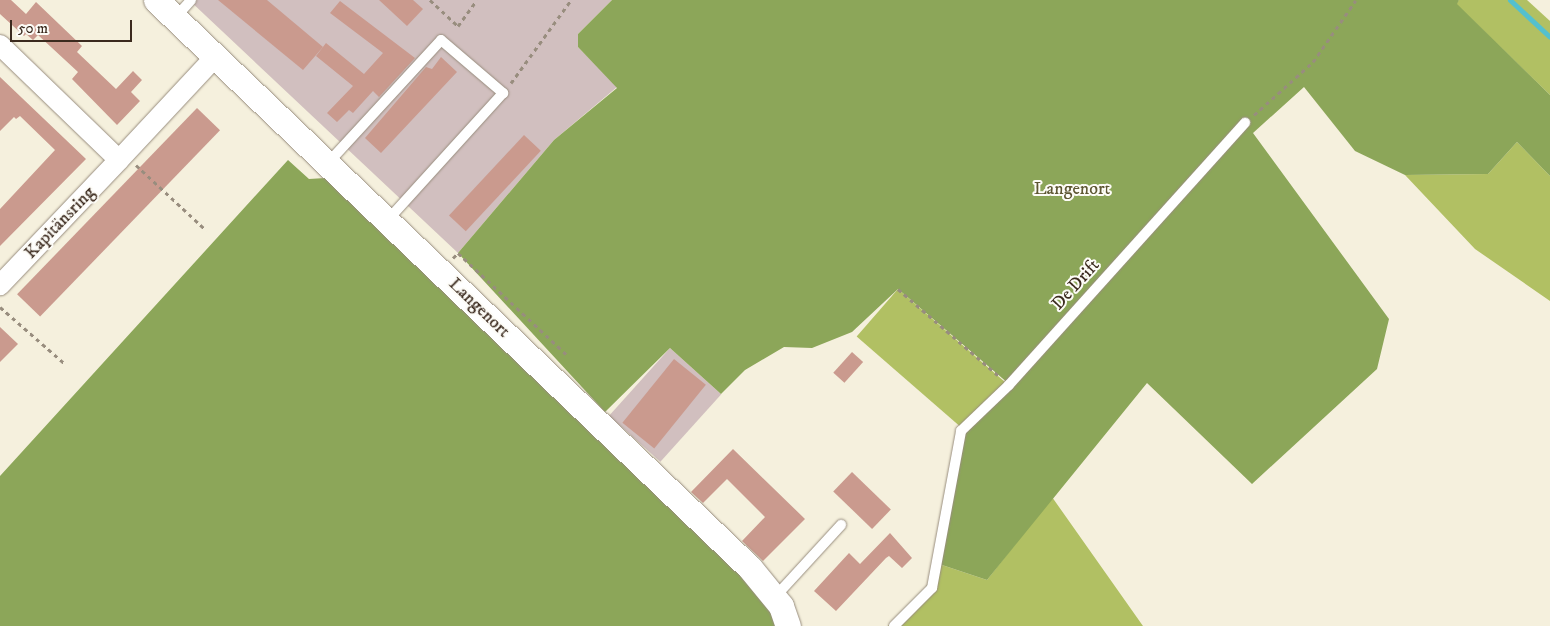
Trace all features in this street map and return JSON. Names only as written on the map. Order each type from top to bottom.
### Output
[{"type":"street","name":"Langenort","points":[[156,0],[183,9],[215,57],[750,568],[775,597],[791,624]]},
{"type":"street","points":[[2,51],[122,157]]},
{"type":"street","name":"Kapitänsring","points":[[0,285],[215,57]]},
{"type":"lane","points":[[327,164],[441,40],[503,93],[387,220]]},
{"type":"lane","name":"De Drift","points":[[894,626],[932,588],[961,431],[1009,384],[1245,123]]},
{"type":"lane","points":[[775,597],[840,525]]},
{"type":"path","points":[[430,0],[458,26],[477,0]]},
{"type":"path","points":[[503,93],[571,0]]},
{"type":"path","points":[[1245,123],[1313,62],[1356,0]]},
{"type":"path","points":[[122,157],[206,230]]},
{"type":"path","points":[[440,271],[458,253],[569,357]]},
{"type":"path","points":[[898,289],[1009,384]]},
{"type":"path","points":[[0,307],[65,364]]},
{"type":"shaded area","points":[[189,0],[612,0],[578,34],[578,47],[617,87],[554,140],[458,253]]},
{"type":"shaded area","points":[[670,348],[721,394],[660,462],[609,416]]},
{"type":"green space","name":"Langenort","points":[[612,0],[1459,0],[1457,4],[1550,95],[1550,176],[1517,142],[1488,174],[1405,175],[1355,151],[1304,87],[1253,133],[1389,319],[1377,369],[1252,484],[1147,383],[987,580],[939,564],[961,431],[1009,384],[898,289],[852,332],[812,348],[784,347],[745,370],[721,394],[670,348],[605,412],[458,253],[554,140],[617,88],[578,47],[578,34]]},
{"type":"green space","points":[[1459,0],[1527,0],[1550,21],[1550,95],[1456,4]]},
{"type":"green space","points":[[1517,142],[1550,176],[1550,301],[1475,249],[1405,175],[1488,174]]},
{"type":"green space","points":[[288,160],[309,179],[325,178],[764,595],[780,626],[0,626],[0,476]]},
{"type":"green space","points":[[898,289],[1009,385],[968,433],[857,337]]},
{"type":"green space","points":[[1052,497],[1143,626],[888,626],[926,587],[939,564],[987,580]]},
{"type":"building","points":[[0,0],[11,0],[26,14],[36,2],[82,46],[77,52],[116,89],[133,71],[142,80],[131,92],[140,101],[117,125],[72,79],[78,72],[38,35],[33,40],[26,34],[24,36],[0,14]]},
{"type":"building","points":[[218,0],[267,0],[323,47],[303,70]]},
{"type":"building","points":[[379,0],[413,0],[423,9],[407,26]]},
{"type":"building","points":[[340,1],[415,58],[379,97],[373,91],[353,113],[349,110],[337,122],[327,113],[353,86],[316,56],[326,43],[364,74],[383,53],[330,13]]},
{"type":"building","points":[[441,57],[457,72],[381,153],[365,138],[426,67],[432,69]]},
{"type":"building","points":[[0,77],[86,159],[0,246],[0,209],[55,150],[20,116],[16,119],[14,117],[0,131]]},
{"type":"building","points":[[197,108],[220,130],[40,317],[17,294]]},
{"type":"building","points":[[524,135],[541,151],[466,231],[449,215]]},
{"type":"building","points":[[0,327],[18,344],[0,362]]},
{"type":"building","points":[[852,352],[863,362],[844,383],[833,373]]},
{"type":"building","points":[[674,359],[706,385],[654,449],[622,423]]},
{"type":"building","points":[[733,449],[805,519],[763,561],[742,541],[765,517],[727,479],[703,503],[691,492]]},
{"type":"building","points":[[852,472],[891,510],[872,529],[833,491]]},
{"type":"building","points":[[890,533],[912,558],[902,568],[889,556],[836,611],[814,591],[849,553],[860,564]]},
{"type":"waterway","points":[[1510,0],[1550,37]]}]
